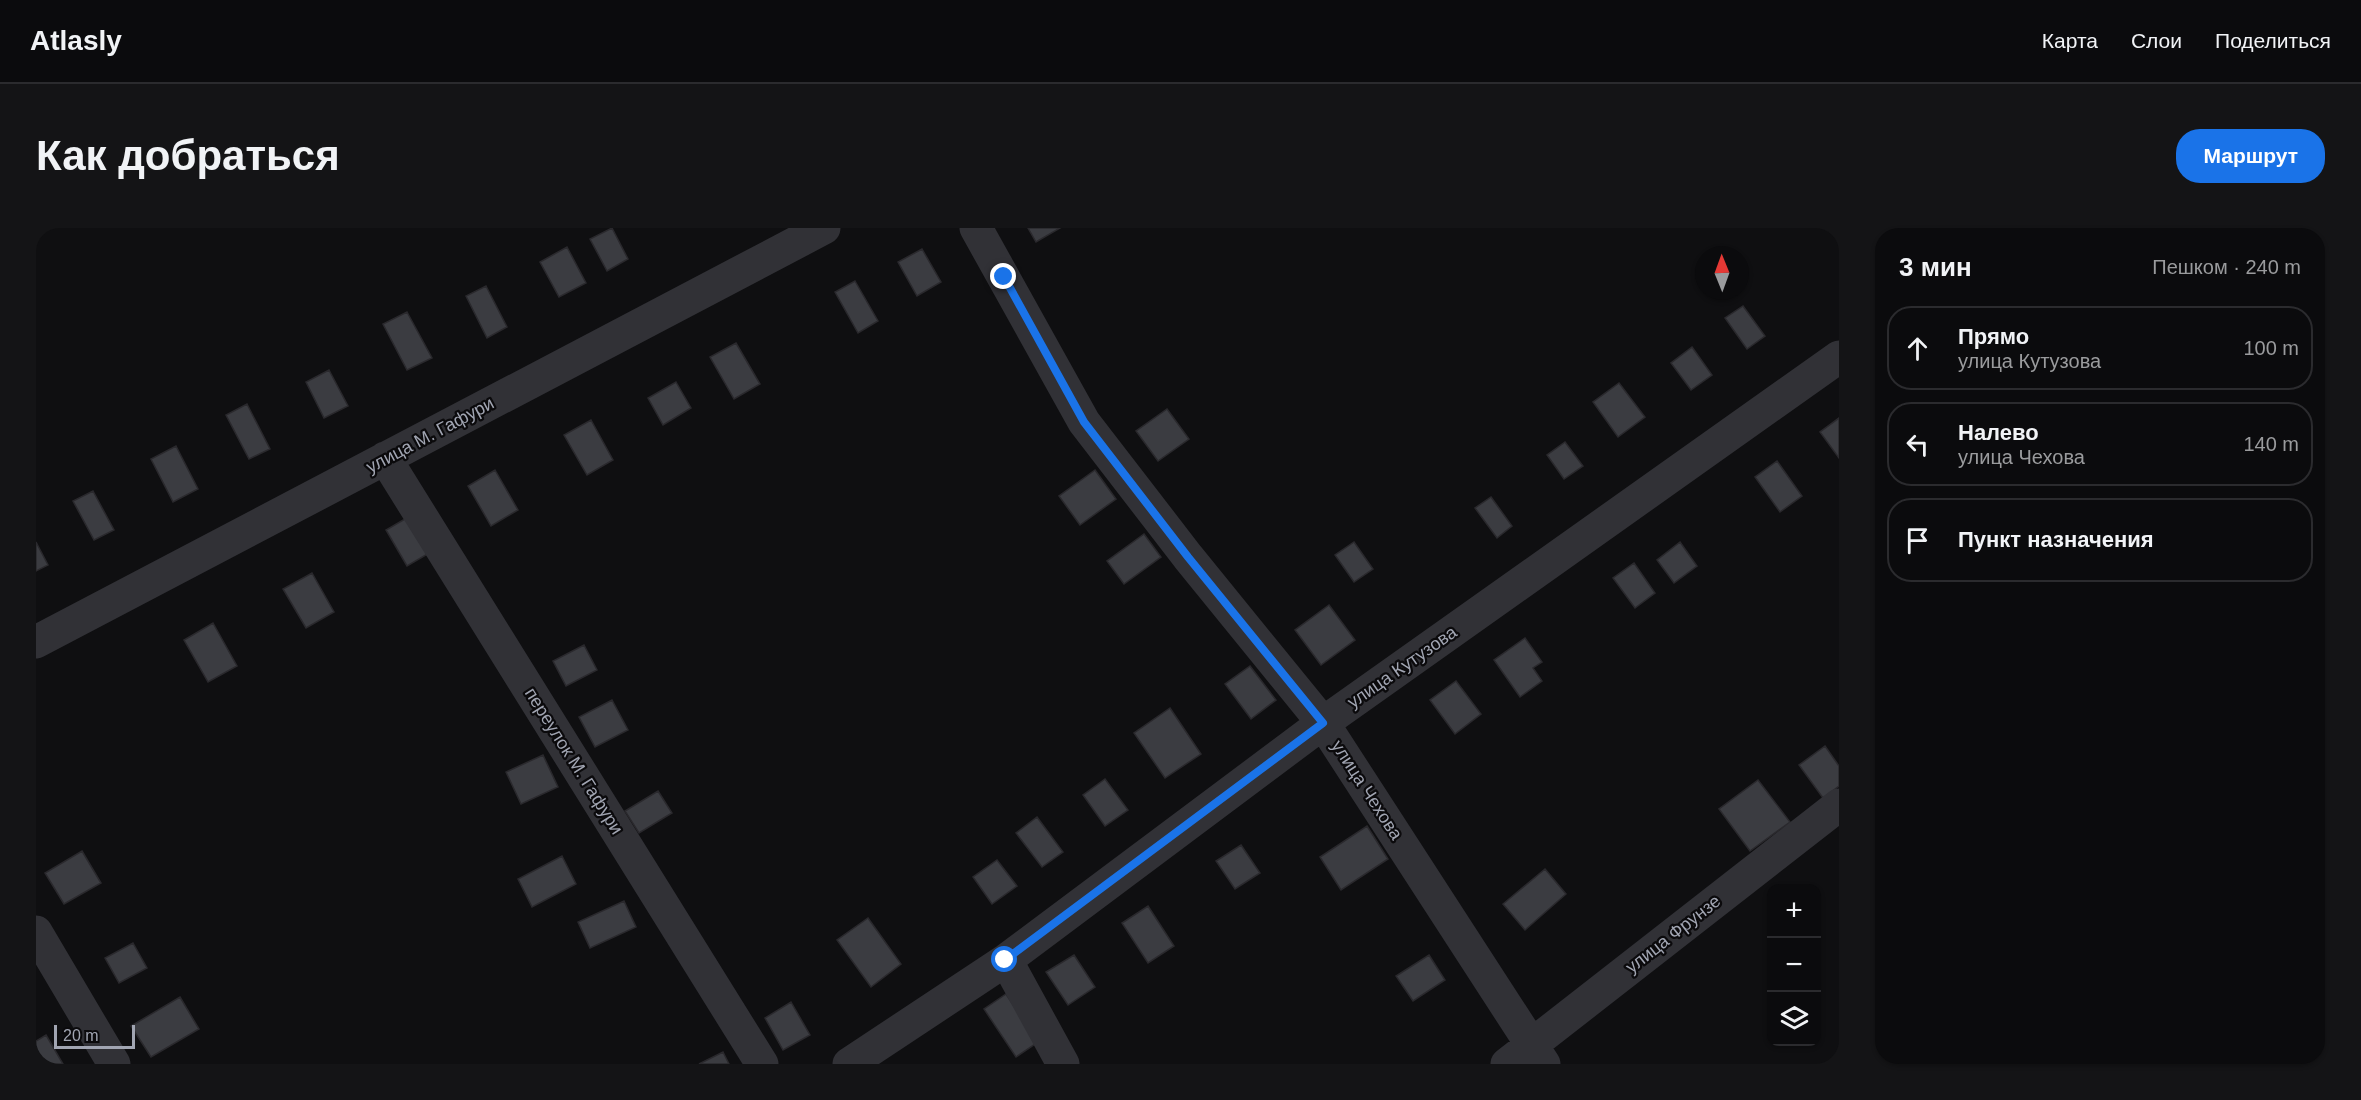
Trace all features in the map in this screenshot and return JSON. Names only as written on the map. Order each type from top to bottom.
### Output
[{"type":"street","name":"улица М. Гафури","points":[[36,642],[824,228]]},
{"type":"street","name":"улица Чехова","points":[[976,228],[1084,422],[1188,557],[1323,723],[1538,1054]]},
{"type":"street","name":"улица Кутузова","points":[[849,1064],[1005,960],[1323,723],[1839,357]]},
{"type":"street","name":"переулок М. Гафури","points":[[385,458],[762,1064]]},
{"type":"street","name":"улица Фрунзе","points":[[1507,1064],[1538,1054],[1839,805]]},
{"type":"street","points":[[36,932],[114,1064]]},
{"type":"street","points":[[1005,960],[1063,1064]]},
{"type":"building","points":[[612,228],[628,259],[607,271],[590,239]]},
{"type":"building","points":[[1028,228],[1060,228],[1036,242]]},
{"type":"building","points":[[567,247],[586,283],[559,297],[540,262]]},
{"type":"building","points":[[922,249],[941,282],[917,296],[898,262]]},
{"type":"building","points":[[855,281],[878,321],[858,333],[835,292]]},
{"type":"building","points":[[486,286],[507,327],[487,338],[466,296]]},
{"type":"building","points":[[1743,306],[1765,336],[1747,349],[1725,318]]},
{"type":"building","points":[[407,312],[432,358],[407,370],[383,324]]},
{"type":"building","points":[[736,343],[760,384],[734,399],[710,357]]},
{"type":"building","points":[[1692,347],[1712,375],[1691,390],[1671,363]]},
{"type":"building","points":[[329,370],[348,406],[324,418],[306,382]]},
{"type":"building","points":[[676,382],[691,408],[663,425],[648,398]]},
{"type":"building","points":[[1619,383],[1645,417],[1618,437],[1593,402]]},
{"type":"building","points":[[247,404],[270,449],[249,459],[226,415]]},
{"type":"building","points":[[1167,409],[1189,439],[1158,461],[1136,431]]},
{"type":"building","points":[[1839,418],[1839,458],[1820,432]]},
{"type":"building","points":[[591,420],[613,460],[587,475],[564,435]]},
{"type":"building","points":[[1565,442],[1583,466],[1564,479],[1547,455]]},
{"type":"building","points":[[176,446],[198,489],[173,502],[151,459]]},
{"type":"building","points":[[1777,461],[1802,496],[1780,512],[1755,477]]},
{"type":"building","points":[[495,470],[518,510],[491,526],[468,486]]},
{"type":"building","points":[[1095,470],[1116,499],[1080,525],[1059,496]]},
{"type":"building","points":[[93,491],[114,530],[94,540],[73,501]]},
{"type":"building","points":[[1491,497],[1512,526],[1497,538],[1475,508]]},
{"type":"building","points":[[410,516],[431,552],[407,566],[386,530]]},
{"type":"building","points":[[1144,534],[1161,557],[1124,584],[1107,561]]},
{"type":"building","points":[[36,542],[48,565],[36,571]]},
{"type":"building","points":[[1354,542],[1373,569],[1354,582],[1335,555]]},
{"type":"building","points":[[1680,542],[1697,566],[1674,583],[1657,560]]},
{"type":"building","points":[[1634,563],[1655,593],[1635,608],[1613,578]]},
{"type":"building","points":[[312,573],[334,612],[306,628],[283,589]]},
{"type":"building","points":[[1329,605],[1355,640],[1321,665],[1295,630]]},
{"type":"building","points":[[213,623],[237,666],[208,682],[184,640]]},
{"type":"building","points":[[1525,638],[1542,662],[1533,668],[1542,681],[1520,697],[1494,660]]},
{"type":"building","points":[[584,645],[597,670],[566,686],[553,661]]},
{"type":"building","points":[[1250,666],[1276,700],[1251,719],[1225,684]]},
{"type":"building","points":[[1456,681],[1481,714],[1455,734],[1430,700]]},
{"type":"building","points":[[612,700],[628,730],[595,747],[579,717]]},
{"type":"building","points":[[1170,708],[1201,754],[1165,778],[1134,733]]},
{"type":"building","points":[[1825,746],[1839,766],[1839,786],[1823,798],[1799,765]]},
{"type":"building","points":[[543,755],[558,787],[521,804],[506,772]]},
{"type":"building","points":[[1105,779],[1128,810],[1105,826],[1083,795]]},
{"type":"building","points":[[1758,780],[1790,822],[1750,851],[1719,809]]},
{"type":"building","points":[[658,791],[672,813],[639,833],[625,811]]},
{"type":"building","points":[[1037,817],[1063,852],[1042,867],[1016,833]]},
{"type":"building","points":[[1367,826],[1388,859],[1341,890],[1320,857]]},
{"type":"building","points":[[1241,845],[1260,873],[1235,889],[1216,861]]},
{"type":"building","points":[[82,851],[101,883],[64,904],[45,873]]},
{"type":"building","points":[[562,856],[576,884],[532,907],[518,879]]},
{"type":"building","points":[[997,860],[1017,886],[992,904],[973,877]]},
{"type":"building","points":[[1545,869],[1566,894],[1525,930],[1503,904]]},
{"type":"building","points":[[624,901],[636,927],[590,948],[578,922]]},
{"type":"building","points":[[1148,906],[1174,946],[1148,963],[1122,923]]},
{"type":"building","points":[[868,918],[901,964],[871,987],[837,940]]},
{"type":"building","points":[[133,943],[147,968],[119,983],[105,958]]},
{"type":"building","points":[[1074,955],[1095,987],[1068,1005],[1046,972]]},
{"type":"building","points":[[1429,955],[1445,980],[1413,1001],[1396,976]]},
{"type":"building","points":[[1006,994],[1038,1042],[1016,1057],[984,1009]]},
{"type":"building","points":[[180,997],[199,1029],[151,1057],[131,1026]]},
{"type":"building","points":[[791,1002],[810,1035],[783,1050],[765,1018]]},
{"type":"building","points":[[46,1035],[63,1064],[36,1064],[36,1041]]},
{"type":"building","points":[[723,1052],[729,1064],[699,1064]]},
{"type":"route","points":[[1004,277],[1084,422],[1188,557],[1323,723],[1005,960]]}]
